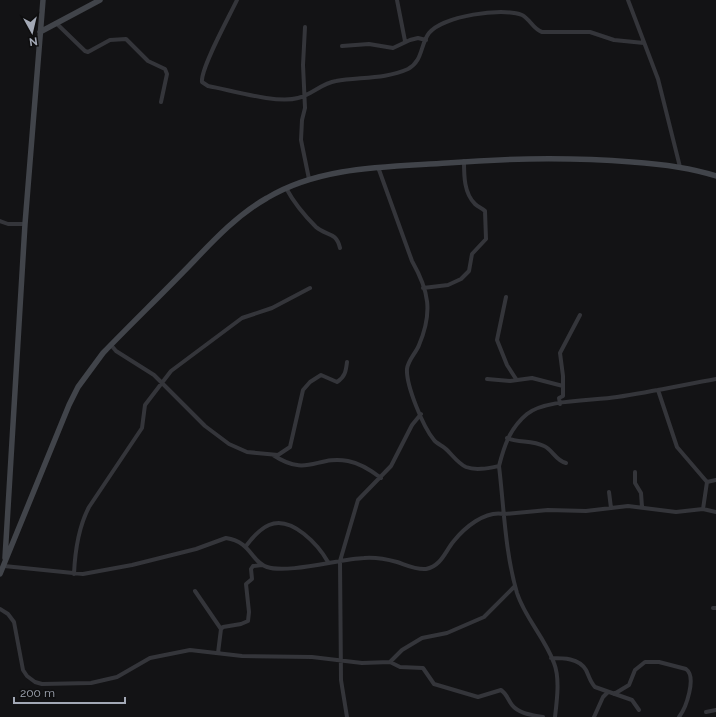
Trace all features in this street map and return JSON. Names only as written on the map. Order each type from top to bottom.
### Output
[{"type":"main road","points":[[4,564],[25,224],[42,0]]},
{"type":"main road","points":[[40,32],[100,0]]},
{"type":"main road","points":[[0,574],[69,405],[78,387],[111,345],[221,234],[264,199],[309,179],[378,167],[529,158],[601,159],[680,166],[716,176]]},
{"type":"street","points":[[237,0],[201,80],[204,85],[288,100],[305,96],[329,83],[398,73],[410,68],[421,56],[430,32],[454,20],[470,15],[505,11],[522,15],[535,29],[542,32],[586,31],[614,40],[644,43]]},
{"type":"street","points":[[397,0],[405,41]]},
{"type":"street","points":[[628,0],[663,97],[680,166]]},
{"type":"street","points":[[56,24],[85,51],[88,52],[110,40],[126,38],[148,61],[165,69],[167,74],[161,102]]},
{"type":"street","points":[[305,27],[303,65],[305,108],[301,127],[301,146],[309,179]]},
{"type":"street","points":[[342,46],[369,44],[393,48],[405,41],[418,38],[426,40]]},
{"type":"street","points":[[423,288],[448,286],[461,279],[469,271],[472,254],[486,239],[485,212],[475,204],[468,190],[464,176],[464,162]]},
{"type":"street","points":[[378,167],[412,261],[420,275],[427,297],[429,314],[422,339],[407,369],[409,389],[421,414],[426,430],[435,442],[446,448],[461,464],[470,468],[499,466]]},
{"type":"street","points":[[286,188],[295,204],[319,229],[329,233],[337,239],[340,248]]},
{"type":"street","points":[[0,221],[8,224],[25,224]]},
{"type":"street","points":[[74,574],[76,548],[83,517],[104,483],[142,428],[145,406],[162,382],[177,366],[242,318],[272,308],[310,288]]},
{"type":"street","points":[[506,297],[497,340],[507,365],[516,379]]},
{"type":"street","points":[[560,404],[559,398],[563,396],[563,386],[560,353],[580,315]]},
{"type":"street","points":[[111,345],[116,351],[147,370],[162,382],[205,426],[229,444],[247,452],[278,455],[290,447],[303,390],[306,385],[321,376],[337,382],[342,379],[346,372],[347,362]]},
{"type":"street","points":[[487,379],[532,378],[563,386]]},
{"type":"street","points":[[556,717],[557,685],[554,663],[546,646],[527,615],[516,586],[506,538],[499,466],[507,438],[527,414],[542,407],[658,390],[716,379]]},
{"type":"street","points":[[658,390],[680,453],[707,482]]},
{"type":"street","points":[[347,717],[341,680],[340,661],[340,561],[358,500],[391,466],[412,425],[421,414]]},
{"type":"street","points":[[507,438],[513,441],[522,440],[545,446],[557,459],[566,463]]},
{"type":"street","points":[[272,454],[286,463],[297,466],[348,461],[356,463],[381,478]]},
{"type":"street","points":[[635,472],[635,483],[641,493],[642,507]]},
{"type":"street","points":[[707,482],[716,480]]},
{"type":"street","points":[[703,509],[707,482]]},
{"type":"street","points":[[609,492],[610,508]]},
{"type":"street","points":[[4,564],[74,574],[96,572],[196,550],[223,539],[230,539],[246,546],[262,565],[268,568],[282,569],[328,562],[375,558],[391,560],[414,568],[429,568],[441,561],[453,542],[468,526],[494,514],[548,510],[586,511],[628,506],[676,512],[703,509],[716,512]]},
{"type":"street","points":[[246,546],[270,525],[281,524],[293,527],[300,531],[322,552],[328,562]]},
{"type":"street","points":[[221,628],[242,624],[248,621],[250,612],[246,584],[252,579],[250,569],[253,566],[262,565]]},
{"type":"street","points":[[390,662],[402,650],[422,638],[447,633],[484,618],[516,586]]},
{"type":"street","points":[[195,591],[221,628],[218,653]]},
{"type":"street","points":[[0,609],[8,614],[14,622],[23,670],[27,676],[35,682],[42,684],[71,685],[117,677],[150,658],[170,655],[181,651],[312,657],[370,664],[390,662],[400,667],[424,668],[428,678],[434,684],[478,697],[501,690],[506,694],[513,706],[529,714],[543,717]]},
{"type":"street","points":[[551,658],[569,658],[577,662],[583,666],[595,687],[632,700],[639,710]]},
{"type":"street","points":[[614,694],[629,685],[635,670],[645,662],[659,662],[686,669],[690,676],[690,686],[686,704],[679,717]]},
{"type":"street","points":[[594,717],[603,696],[608,692]]},
{"type":"street","points":[[706,712],[716,710]]}]
